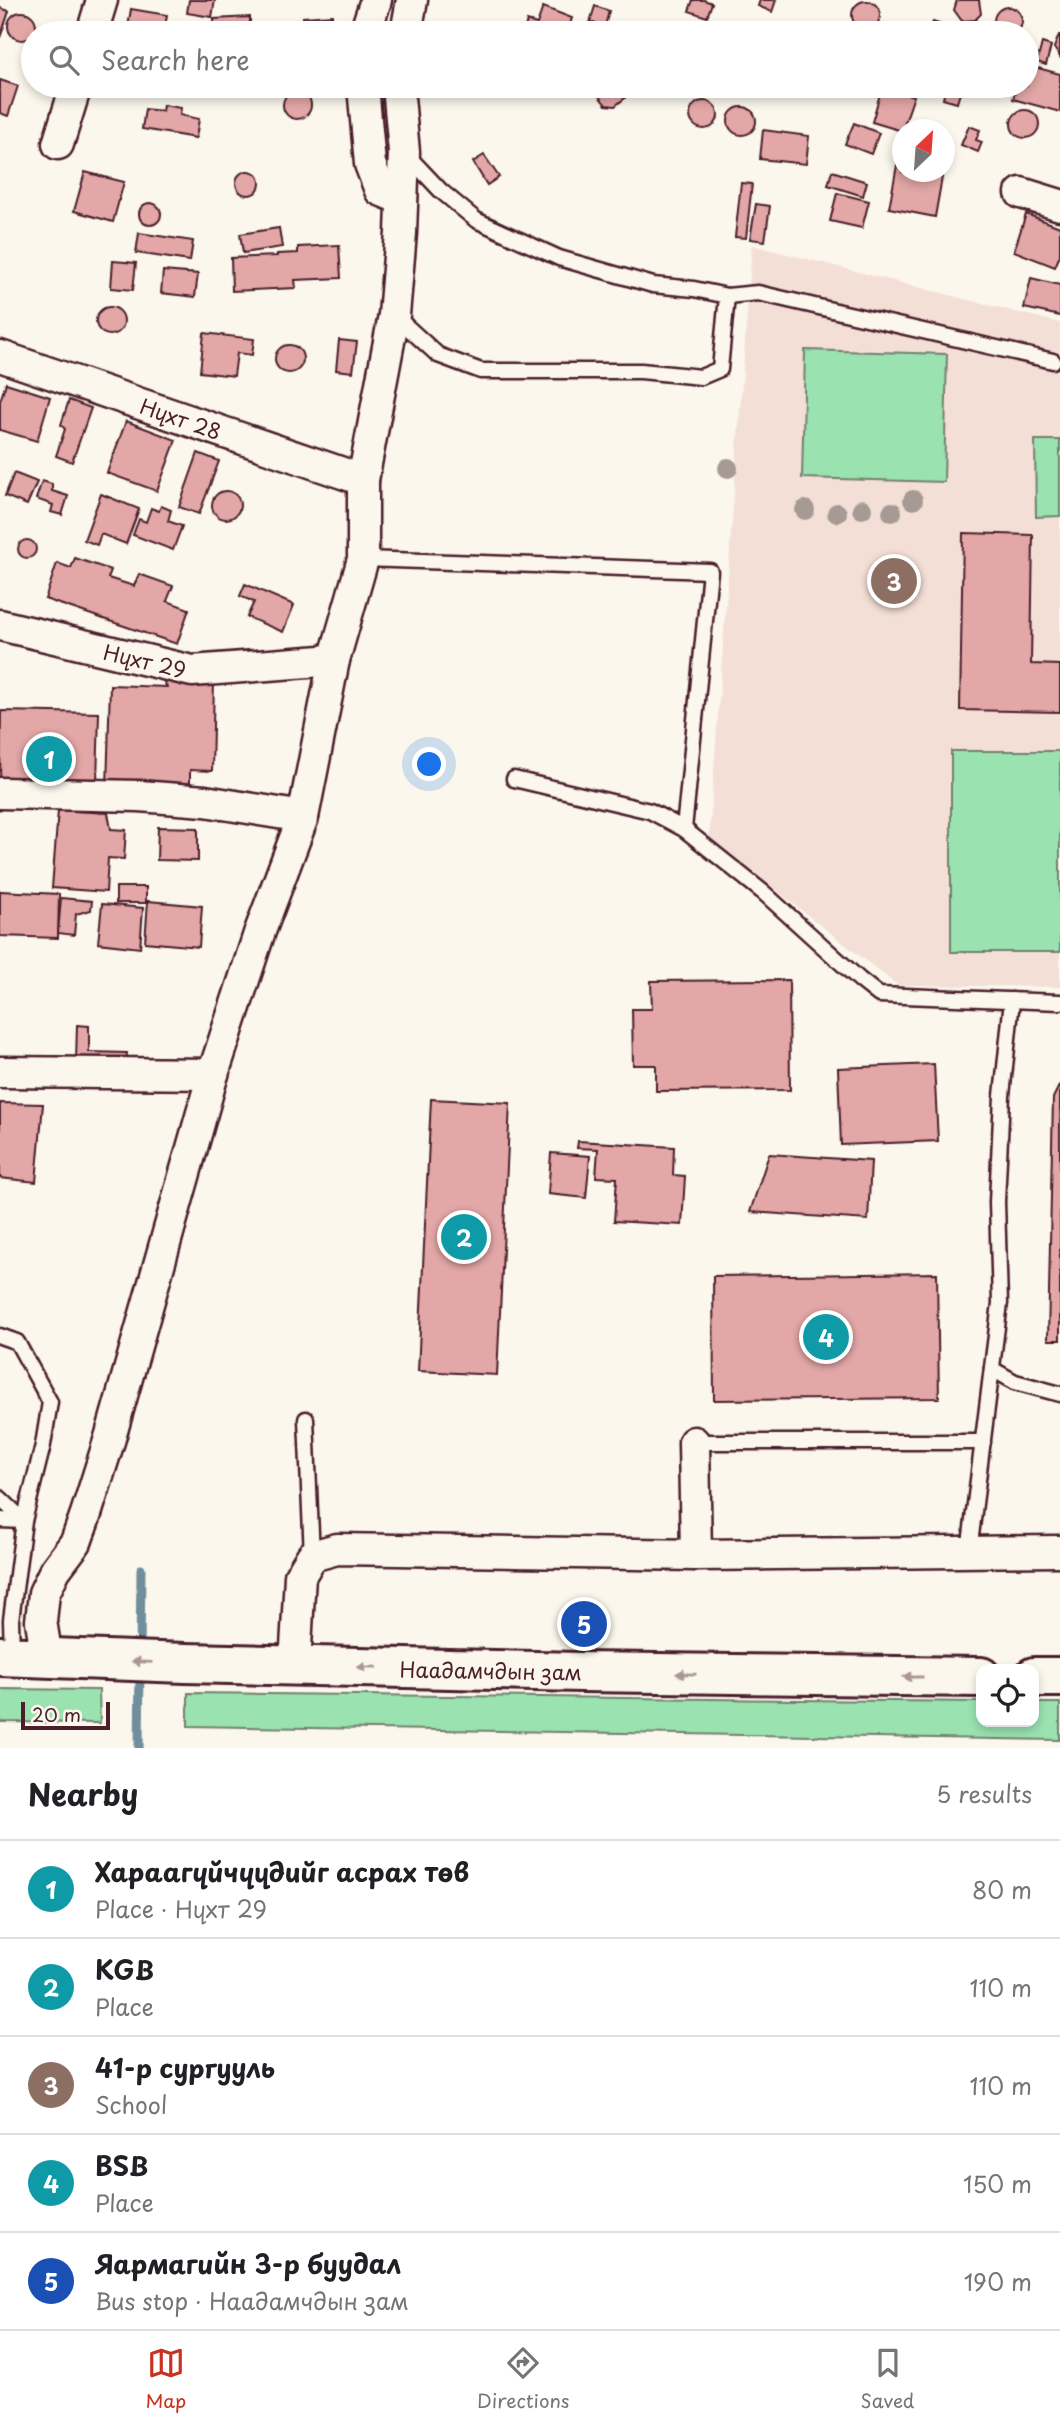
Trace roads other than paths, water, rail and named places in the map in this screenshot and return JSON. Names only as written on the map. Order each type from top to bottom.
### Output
[{"type":"highway","name":"Наадамчдын зам","points":[[20,1656],[185,1663],[596,1673],[976,1677]]},
{"type":"highway","points":[[1039,1677],[1060,1677]]},
{"type":"street","points":[[96,21],[102,0]]},
{"type":"street","points":[[369,21],[376,0]]},
{"type":"street","points":[[408,21],[412,0]]},
{"type":"street","points":[[58,144],[72,98]]},
{"type":"street","points":[[364,98],[370,164],[380,190],[402,198]]},
{"type":"street","points":[[20,1656],[41,1621],[44,1593],[55,1570],[76,1542],[86,1514],[213,1074],[259,934],[303,817],[334,660],[363,559],[363,480],[394,315],[404,152],[399,98]]},
{"type":"street","points":[[1021,193],[1060,205]]},
{"type":"street","name":"Нүхт 28","points":[[0,356],[363,480]]},
{"type":"street","name":"Нүхт 29","points":[[0,625],[192,671],[334,660]]},
{"type":"street","points":[[0,793],[191,800],[303,817]]},
{"type":"street","points":[[0,1072],[213,1074]]},
{"type":"street","points":[[694,1442],[696,1555]]},
{"type":"street","points":[[295,1665],[300,1576],[312,1556],[337,1549],[696,1555],[1060,1551]]},
{"type":"lane","points":[[404,152],[441,191],[476,220],[547,253],[653,285],[727,296],[758,293],[1054,361]]},
{"type":"lane","points":[[394,315],[438,355],[481,371],[641,371],[701,377],[720,369],[727,296]]},
{"type":"lane","points":[[363,559],[710,571],[684,829]]},
{"type":"lane","points":[[514,779],[650,811],[684,829],[764,893],[879,995],[1060,1002]]},
{"type":"lane","points":[[969,1552],[1000,1303],[997,1202],[1002,1096],[1012,1000]]},
{"type":"lane","points":[[0,1336],[17,1342],[50,1402],[43,1445],[24,1521],[12,1620],[20,1656]]},
{"type":"lane","points":[[992,1369],[1015,1382],[1060,1394]]},
{"type":"lane","points":[[306,1419],[312,1556]]},
{"type":"lane","points":[[694,1442],[983,1442]]},
{"type":"lane","points":[[0,1498],[24,1521]]},
{"type":"lane","points":[[0,1520],[24,1521]]},
{"type":"waterway","points":[[140,1652],[141,1569]]},
{"type":"waterway","points":[[139,1748],[140,1669]]},
{"type":"place","name":"41-р сургууль","points":[[894,581]]},
{"type":"place","name":"Хараагүйчүүдийг асрах төв","points":[[49,759]]},
{"type":"place","name":"KGB","points":[[464,1237]]},
{"type":"place","name":"BSB","points":[[826,1337]]},
{"type":"place","name":"Яармагийн 3-р буудал","points":[[584,1624]]}]
